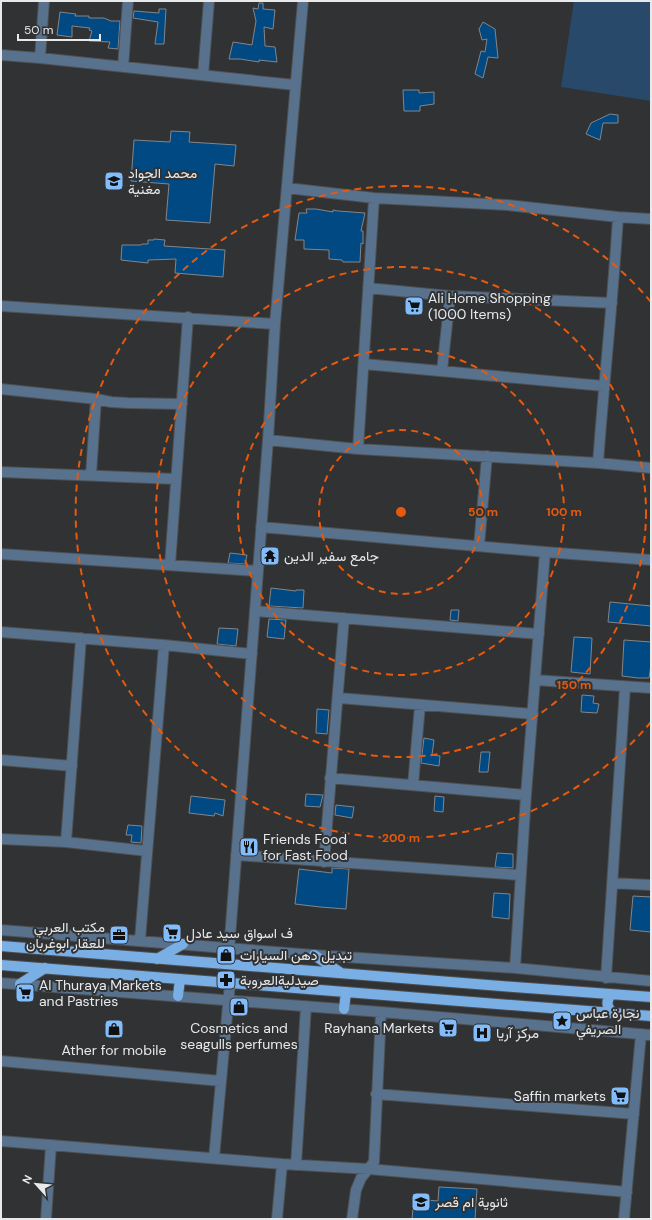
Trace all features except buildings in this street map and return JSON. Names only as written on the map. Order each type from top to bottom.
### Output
[{"type":"main road","points":[[157,958],[183,944]]},
{"type":"main road","points":[[1,946],[651,997]]},
{"type":"main road","points":[[314,955],[341,973]]},
{"type":"main road","points":[[1,965],[651,1016]]},
{"type":"main road","points":[[20,984],[45,968]]},
{"type":"main road","points":[[178,996],[180,979]]},
{"type":"main road","points":[[344,1009],[346,992]]},
{"type":"main road","points":[[580,992],[584,996],[585,1001],[584,1006],[580,1010]]},
{"type":"main road","points":[[611,994],[607,998],[607,1004],[613,1013]]},
{"type":"street","points":[[40,58],[44,1]]},
{"type":"street","points":[[123,67],[128,1]]},
{"type":"street","points":[[202,75],[209,1]]},
{"type":"street","points":[[228,964],[268,440],[275,324],[303,1]]},
{"type":"street","points":[[1,55],[295,85]]},
{"type":"street","points":[[287,188],[374,198],[507,205],[618,217],[651,219]]},
{"type":"street","points":[[358,449],[374,198]]},
{"type":"street","points":[[598,463],[618,217]]},
{"type":"street","points":[[368,288],[450,296],[612,303]]},
{"type":"street","points":[[442,371],[450,296]]},
{"type":"street","points":[[1,306],[188,317],[275,324]]},
{"type":"street","points":[[170,565],[188,317]]},
{"type":"street","points":[[364,364],[604,386]]},
{"type":"street","points":[[1,389],[96,399],[111,402],[182,404]]},
{"type":"street","points":[[91,475],[96,399]]},
{"type":"street","points":[[268,440],[358,449],[598,463],[651,468]]},
{"type":"street","points":[[479,546],[486,456]]},
{"type":"street","points":[[1,472],[176,479]]},
{"type":"street","points":[[261,527],[651,560]]},
{"type":"street","points":[[515,968],[520,875],[545,552]]},
{"type":"street","points":[[1,554],[258,571]]},
{"type":"street","points":[[255,612],[539,634]]},
{"type":"street","points":[[324,862],[344,618]]},
{"type":"street","points":[[1,632],[164,645],[252,654]]},
{"type":"street","points":[[66,842],[81,638]]},
{"type":"street","points":[[140,940],[164,645]]},
{"type":"street","points":[[535,680],[651,688]]},
{"type":"street","points":[[606,978],[625,687]]},
{"type":"street","points":[[338,698],[533,714]]},
{"type":"street","points":[[413,785],[420,705]]},
{"type":"street","points":[[1,760],[72,766]]},
{"type":"street","points":[[330,778],[526,795]]},
{"type":"street","points":[[1,839],[66,842],[147,851]]},
{"type":"street","points":[[236,856],[520,875]]},
{"type":"street","points":[[612,882],[651,886]]},
{"type":"street","points":[[1,930],[314,955],[515,968],[606,978],[651,981]]},
{"type":"street","points":[[1,982],[646,1034],[634,1114],[624,1219]]},
{"type":"street","points":[[214,1158],[230,983]]},
{"type":"street","points":[[296,1165],[306,1006]]},
{"type":"street","points":[[352,1219],[356,1190],[361,1178],[374,1162],[381,1012]]},
{"type":"street","points":[[1,1061],[221,1081]]},
{"type":"street","points":[[376,1094],[634,1114]]},
{"type":"street","points":[[1,1141],[282,1164],[369,1169],[627,1192]]},
{"type":"street","points":[[46,1219],[51,1145]]},
{"type":"street","points":[[277,1219],[282,1164]]},
{"type":"shaded area","points":[[574,1],[651,1],[651,101],[561,87]]},
{"type":"place","name":"محمد الجواد مغنية","points":[[114,181]]},
{"type":"place","name":"Ali Home Shopping (1000 Items)","points":[[414,306]]},
{"type":"place","name":"جامع سفير الدين","points":[[270,556]]},
{"type":"place","name":"Friends Food for Fast Food","points":[[249,847]]},
{"type":"place","name":"ف اسواق سيد عادل","points":[[172,933]]},
{"type":"place","name":"مكتب العربي للعقار ابوغربان","points":[[119,935]]},
{"type":"place","name":"تبديل دهن السيارات","points":[[226,955]]},
{"type":"place","name":"صيدليةالعروبة","points":[[226,980]]},
{"type":"place","name":"Al Thuraya Markets and Pastries","points":[[25,993]]},
{"type":"place","name":"Cosmetics and seagulls perfumes","points":[[239,1007]]},
{"type":"place","name":"نجارة عباس الصريفي","points":[[562,1021]]},
{"type":"place","name":"Rayhana Markets","points":[[448,1028]]},
{"type":"place","name":"Ather for mobile","points":[[114,1029]]},
{"type":"place","name":"مركز آريا","points":[[482,1033]]},
{"type":"place","name":"Saffin markets","points":[[620,1096]]},
{"type":"place","name":"ثانوية ام قصر","points":[[421,1202]]}]
